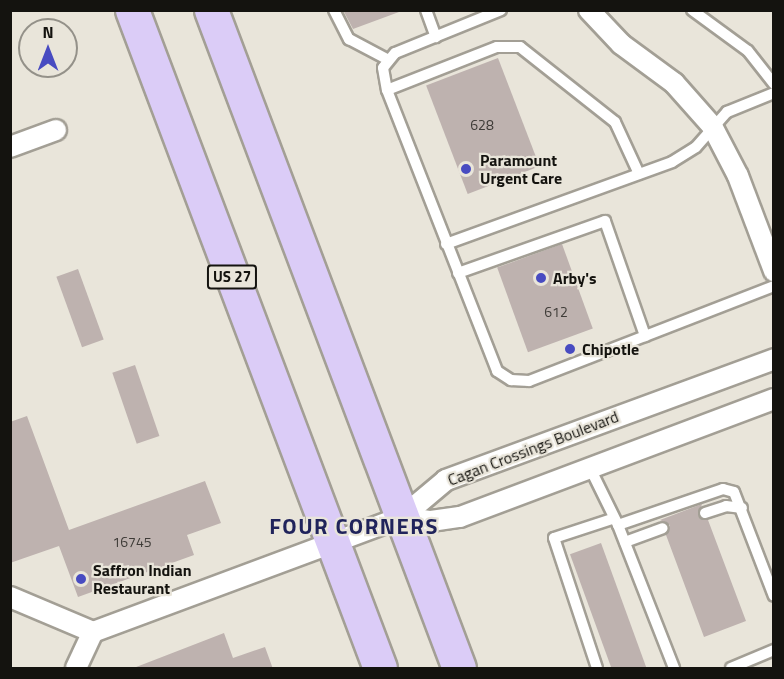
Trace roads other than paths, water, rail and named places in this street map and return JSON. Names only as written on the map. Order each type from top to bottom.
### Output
[{"type":"highway","name":"US 27","points":[[132,10],[380,669]]},
{"type":"highway","points":[[211,10],[459,669]]},
{"type":"street","points":[[589,10],[621,44],[674,83],[712,126],[738,176],[774,271]]},
{"type":"street","points":[[10,147],[56,130]]},
{"type":"street","name":"Cagan Crossings Boulevard","points":[[402,517],[446,480],[774,359]]},
{"type":"street","points":[[10,597],[93,632],[402,517],[431,521],[460,517],[774,399]]},
{"type":"street","points":[[76,669],[93,632]]},
{"type":"lane","points":[[334,10],[349,39],[387,59]]},
{"type":"lane","points":[[426,10],[436,37]]},
{"type":"lane","points":[[501,10],[387,59],[383,68],[387,90],[497,371],[511,380],[529,381],[774,286]]},
{"type":"lane","points":[[692,10],[748,51],[774,84]]},
{"type":"lane","points":[[387,90],[497,47],[531,52],[615,122],[639,174]]},
{"type":"lane","points":[[446,244],[639,174],[684,155],[712,126],[738,106],[774,93]]},
{"type":"lane","points":[[458,273],[604,221],[645,336]]},
{"type":"lane","points":[[590,468],[625,542],[674,669]]},
{"type":"lane","points":[[597,669],[554,538],[723,489],[734,492],[742,508],[774,596]]},
{"type":"lane","points":[[705,513],[726,506],[742,508]]},
{"type":"lane","points":[[625,542],[663,528]]},
{"type":"lane","points":[[731,669],[774,650]]},
{"type":"place","name":"Paramount Urgent Care","points":[[466,169]]},
{"type":"place","name":"Arby's","points":[[541,278]]},
{"type":"place","name":"Chipotle","points":[[570,349]]},
{"type":"place","name":"Saffron Indian Restaurant","points":[[81,579]]},
{"type":"district","name":"FOUR CORNERS","points":[[354,527]]}]
